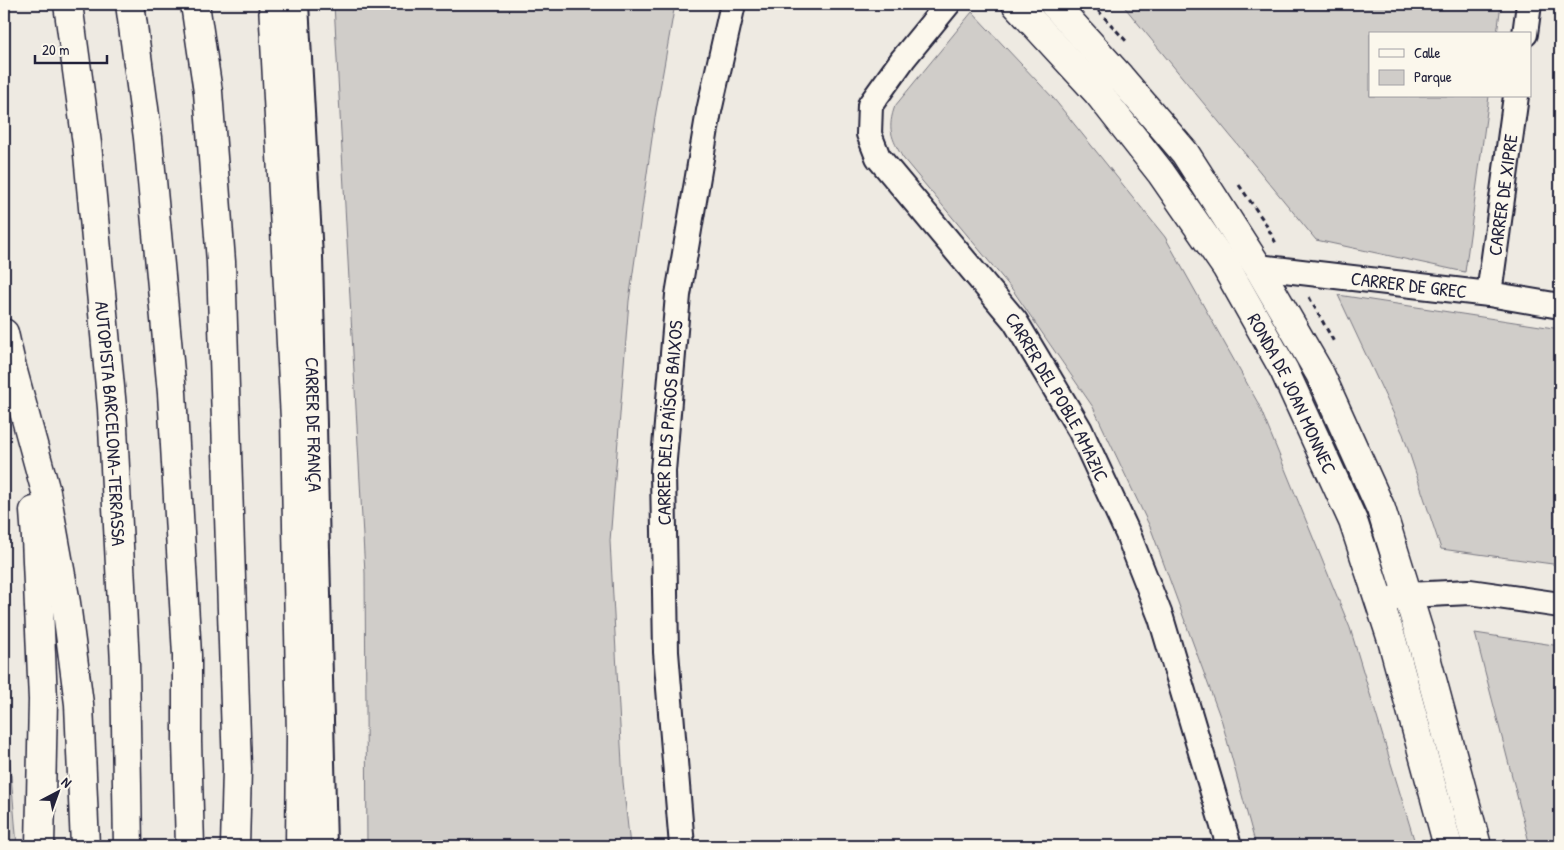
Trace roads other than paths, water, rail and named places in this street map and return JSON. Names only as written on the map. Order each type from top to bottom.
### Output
[{"type":"main road","name":"AUTOPISTA BARCELONA-TERRASSA","points":[[68,4],[87,144],[112,408],[125,664],[128,846]]},
{"type":"main road","points":[[130,4],[148,138],[172,393],[187,655],[190,846]]},
{"type":"main road","points":[[195,4],[208,92],[221,262],[237,769],[235,846]]},
{"type":"main road","points":[[274,4],[295,419],[301,737],[300,846]]},
{"type":"main road","name":"RONDA DE JOAN MONNEC","points":[[1016,4],[1098,93],[1161,173],[1226,267],[1288,379],[1353,521],[1392,640],[1448,846]]},
{"type":"main road","name":"RONDA DE JOAN MONNEC","points":[[1054,4],[1186,153],[1258,267],[1320,374],[1381,509],[1424,650],[1477,846]]},
{"type":"main road","points":[[4,333],[46,492],[66,603],[79,704],[85,846]]},
{"type":"main road","points":[[11,364],[32,490],[36,538],[43,700],[40,846]]},
{"type":"street","name":"CARRER DE FRANÇA","points":[[296,4],[310,257],[324,846]]},
{"type":"street","name":"CARRER DELS PAÏSOS BAIXOS","points":[[682,846],[666,652],[664,471],[678,295],[709,112],[733,4]]},
{"type":"street","name":"CARRER DEL POBLE AMAZIC","points":[[948,4],[903,59],[870,105],[869,134],[878,157],[1014,321],[1080,430],[1128,534],[1162,618],[1229,846]]},
{"type":"street","points":[[1524,32],[1529,4]]},
{"type":"street","name":"CARRER DE XIPRE","points":[[1489,294],[1516,98]]},
{"type":"street","name":"CARRER DE GREC","points":[[1258,267],[1489,294],[1560,306]]},
{"type":"street","points":[[1379,602],[1408,595],[1470,592],[1560,605]]}]
